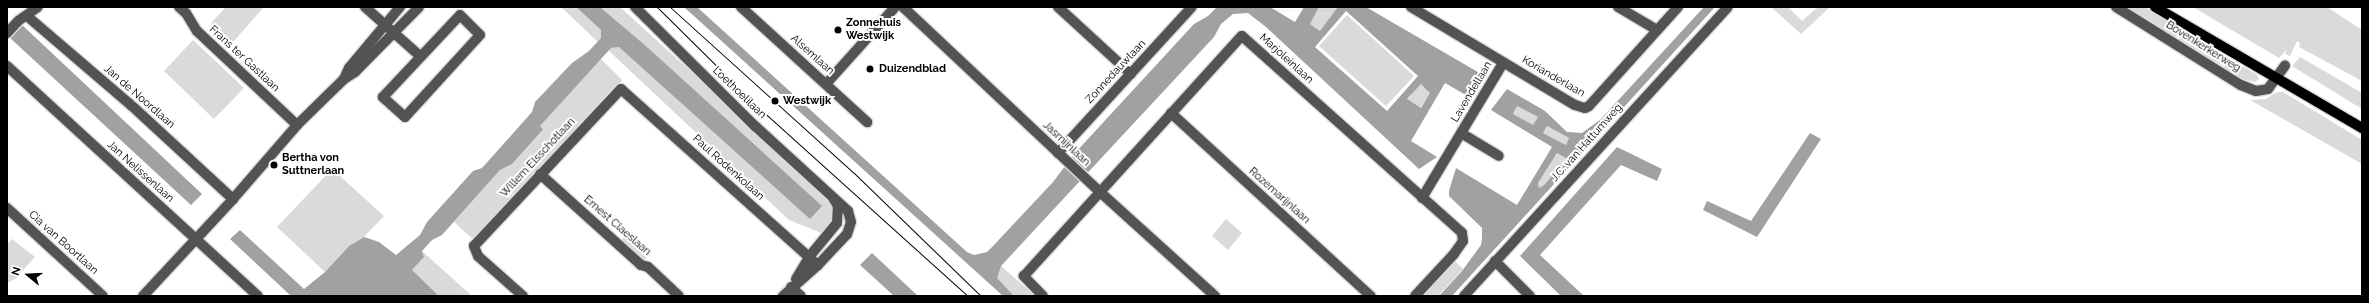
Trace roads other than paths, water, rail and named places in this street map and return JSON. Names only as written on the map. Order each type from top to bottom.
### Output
[{"type":"main road","name":"Bovenkerkerweg","points":[[2155,7],[2362,128]]},
{"type":"street","points":[[7,33],[18,21],[38,7]]},
{"type":"street","name":"Frans ter Gastlaan","points":[[179,7],[186,13],[197,31],[297,125]]},
{"type":"street","points":[[365,7],[420,56]]},
{"type":"street","points":[[344,79],[349,68],[384,24],[400,7]]},
{"type":"street","points":[[143,296],[233,199],[297,125],[344,79],[355,72],[419,7]]},
{"type":"street","name":"Loethoelilaan","points":[[635,7],[755,126],[848,211],[851,222],[847,234],[818,265],[782,296]]},
{"type":"street","name":"Alsemlaan","points":[[741,7],[867,122]]},
{"type":"street","points":[[826,84],[895,7]]},
{"type":"street","name":"Jasmijnlaan","points":[[903,7],[1061,156],[1215,296]]},
{"type":"street","points":[[1058,7],[1131,74]]},
{"type":"street","name":"Zonnedauwlaan","points":[[1061,156],[1131,74],[1192,7]]},
{"type":"street","name":"Korianderlaan","points":[[1411,7],[1575,105],[1585,108],[1589,106],[1678,7]]},
{"type":"street","points":[[1618,7],[1657,30]]},
{"type":"street","name":"J.C. van Hattumweg","points":[[1464,296],[1728,7]]},
{"type":"street","name":"Bovenkerkerweg","points":[[2116,7],[2241,85],[2256,91],[2268,89],[2285,66]]},
{"type":"street","points":[[460,15],[480,35],[405,118],[383,98],[420,56],[460,15]]},
{"type":"street","name":"Jan de Noordlaan","points":[[27,16],[131,105],[233,199]]},
{"type":"street","name":"Marjoleinlaan","points":[[1043,296],[1024,276],[1242,36],[1462,233],[1463,241],[1454,254],[1415,296]]},
{"type":"street","name":"Lavendellaan","points":[[1422,198],[1503,63]]},
{"type":"street","name":"Jan Nelissenlaan","points":[[7,66],[258,296]]},
{"type":"street","name":"Willem Elsschotlaan","points":[[523,296],[478,256],[474,246],[540,174],[622,89]]},
{"type":"street","name":"Paul Rodenkolaan","points":[[622,89],[818,265]]},
{"type":"street","name":"Rozemarijnlaan","points":[[1171,113],[1371,296]]},
{"type":"street","name":"Lavendellaan","points":[[1461,133],[1499,156]]},
{"type":"street","name":"Ernest Claeslaan","points":[[540,174],[641,265],[648,267],[679,296]]},
{"type":"street","name":"Loethoelilaan","points":[[791,287],[809,257],[837,223],[838,206],[830,193]]},
{"type":"street","name":"Cia van Boortlaan","points":[[7,208],[103,296]]},
{"type":"street","points":[[1496,261],[1530,296]]},
{"type":"street","points":[[791,287],[801,296]]},
{"type":"tram line","points":[[657,7],[759,108],[968,296]]},
{"type":"tram line","points":[[670,7],[855,174],[981,296]]},
{"type":"place","name":"Zonnehuis Westwijk","points":[[838,30]]},
{"type":"place","name":"Duizendblad","points":[[870,69]]},
{"type":"place","name":"Westwijk","points":[[775,101]]},
{"type":"place","name":"Bertha von Suttnerlaan","points":[[274,165]]}]
